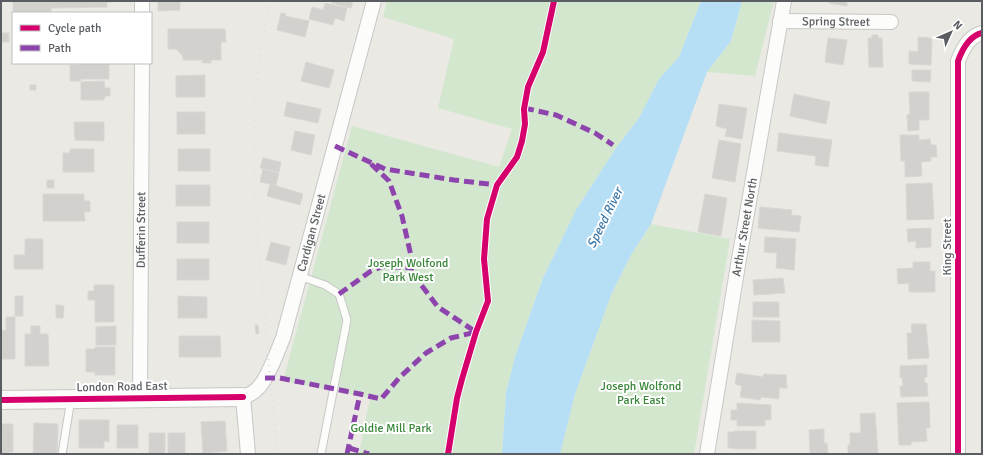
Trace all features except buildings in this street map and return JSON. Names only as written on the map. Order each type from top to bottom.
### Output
[{"type":"street","points":[[142,1],[142,12]]},
{"type":"street","name":"Cardigan Street","points":[[243,397],[253,393],[259,388],[284,338],[299,276],[374,1]]},
{"type":"street","name":"Arthur Street North","points":[[707,454],[784,1]]},
{"type":"street","name":"Spring Street","points":[[780,21],[891,22]]},
{"type":"street","name":"King Street","points":[[958,454],[958,61],[962,50],[968,42],[982,33]]},
{"type":"street","name":"Dufferin Street","points":[[140,398],[142,64]]},
{"type":"street","points":[[243,397],[248,454]]},
{"type":"street","name":"London Road East","points":[[1,400],[243,397]]},
{"type":"lane","points":[[299,276],[325,285],[339,294],[347,320],[321,454]]},
{"type":"lane","points":[[62,454],[71,399]]},
{"type":"green space","points":[[387,1],[701,1],[679,57],[659,79],[639,118],[616,148],[576,210],[543,278],[515,357],[506,393],[502,454],[359,454],[370,398],[283,381],[352,126],[499,167],[512,129],[438,108],[454,39],[383,17]]},
{"type":"green space","points":[[742,1],[774,1],[755,76],[707,72],[731,41]]},
{"type":"green space","name":"Joseph Wolfond Park East","points":[[651,224],[730,239],[694,454],[560,454],[575,394],[611,295],[631,255]]},
{"type":"water","name":"Speed River","points":[[701,1],[742,1],[731,41],[707,72],[651,224],[631,255],[611,295],[575,394],[560,454],[502,454],[506,393],[515,357],[543,278],[576,210],[616,148],[639,118],[659,79],[679,57]]},
{"type":"railway","points":[[270,1],[261,53],[255,103],[254,180],[255,207],[277,454]]},
{"type":"marked path","points":[[524,108],[556,115],[595,133],[613,145]]},
{"type":"marked path","points":[[335,146],[385,169],[497,185]]},
{"type":"marked path","points":[[265,378],[280,378],[381,399],[400,377],[426,353],[451,338],[476,332],[438,307],[416,278],[402,216],[389,181],[368,161]]},
{"type":"marked path","points":[[339,294],[371,271],[383,266],[414,268]]},
{"type":"marked path","points":[[347,454],[360,394]]},
{"type":"marked path","points":[[349,448],[369,454]]},
{"type":"cycle path","points":[[448,454],[457,398],[476,332],[488,301],[484,259],[487,219],[497,185],[517,157],[522,141],[525,124],[524,109],[528,87],[543,52],[554,1]]},
{"type":"cycle path","points":[[958,454],[958,61],[964,48],[970,40],[982,33]]},
{"type":"cycle path","points":[[1,400],[243,397]]},
{"type":"park label","name":"Joseph Wolfond Park West","points":[[408,270]]},
{"type":"park label","name":"Goldie Mill Park","points":[[391,428]]}]
